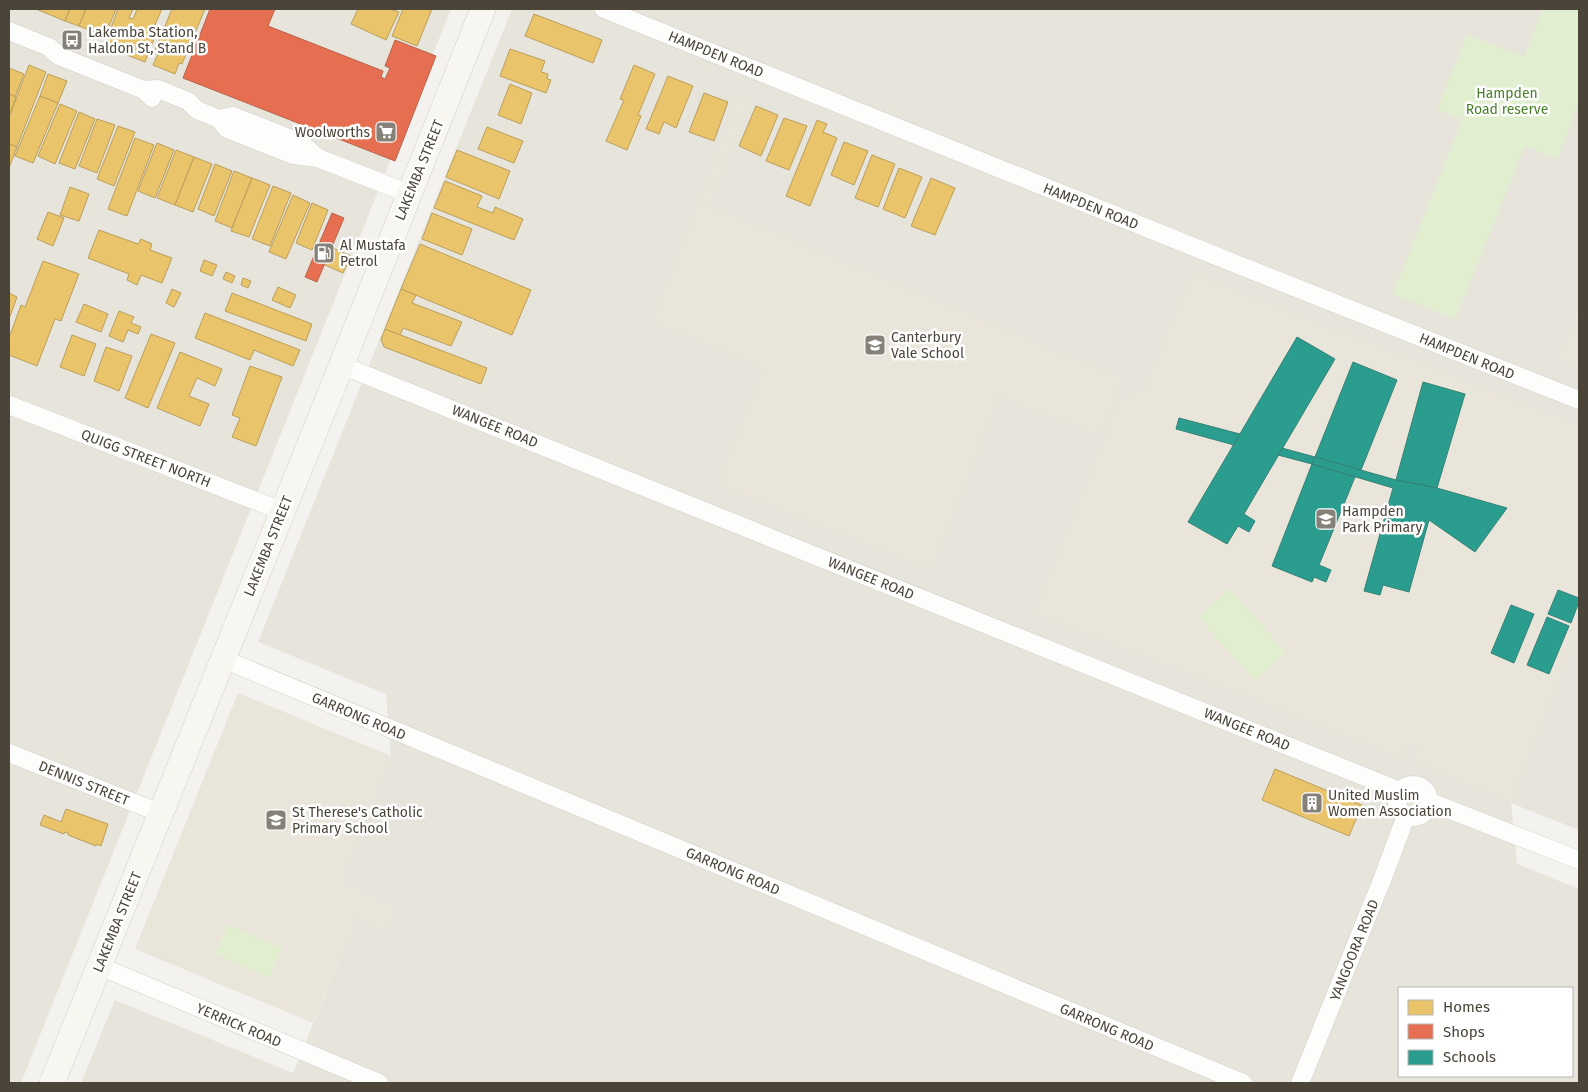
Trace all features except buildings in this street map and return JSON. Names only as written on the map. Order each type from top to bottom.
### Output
[{"type":"main road","name":"LAKEMBA STREET","points":[[52,1083],[483,9]]},
{"type":"street","name":"HAMPDEN ROAD","points":[[604,9],[1209,254],[1579,400]]},
{"type":"street","points":[[9,31],[49,47],[59,56],[144,90],[158,89],[188,101],[197,110],[219,119],[234,116],[299,142],[318,158],[410,194]]},
{"type":"street","points":[[9,43],[44,57],[59,56]]},
{"type":"street","name":"WANGEE ROAD","points":[[341,365],[1400,791]]},
{"type":"street","name":"QUIGG STREET NORTH","points":[[9,405],[282,511]]},
{"type":"street","name":"GARRONG ROAD","points":[[223,659],[1244,1083]]},
{"type":"street","name":"DENNIS STREET","points":[[9,753],[160,813]]},
{"type":"street","points":[[1409,785],[1419,786],[1427,792],[1430,802],[1428,808],[1416,817],[1406,816],[1398,805],[1397,800],[1400,791],[1409,785]]},
{"type":"street","points":[[1430,802],[1579,860]]},
{"type":"street","name":"YANGOORA ROAD","points":[[1300,1083],[1406,816]]},
{"type":"street","name":"YERRICK ROAD","points":[[99,966],[379,1083]]},
{"type":"shaded area","points":[[9,9],[451,9],[21,1083],[9,1083]]},
{"type":"shaded area","points":[[512,9],[1579,9],[1579,830],[1511,803],[1517,864],[1579,889],[1579,1083],[81,1083],[115,1000],[293,1073],[356,919],[384,930],[394,907],[339,884],[391,756],[386,694],[258,642]]},
{"type":"shaded area","name":"Canterbury Vale School","points":[[742,91],[751,96],[709,205],[1123,379],[1100,437],[999,396],[932,570],[717,485],[763,368],[652,322]]},
{"type":"shaded area","name":"Hampden Park Primary","points":[[1192,273],[1579,425],[1579,632],[1511,802],[1411,761],[1418,748],[1407,745],[1402,758],[1034,613],[1121,397],[1144,390]]},
{"type":"shaded area","points":[[1579,307],[1579,367],[1558,359]]},
{"type":"shaded area","name":"St Therese's Catholic Primary School","points":[[238,693],[391,756],[339,884],[394,907],[384,930],[356,919],[313,1023],[135,949]]},
{"type":"green space","name":"Hampden Road reserve","points":[[1543,9],[1579,9],[1579,102],[1557,159],[1525,146],[1455,319],[1393,294],[1462,120],[1437,109],[1467,35],[1524,56]]},
{"type":"green space","points":[[1230,589],[1286,653],[1255,681],[1198,617]]},
{"type":"green space","points":[[228,925],[282,948],[269,978],[215,954]]},
{"type":"place","name":"Lakemba Station, Haldon St, Stand B","points":[[72,40]]},
{"type":"place","name":"Woolworths","points":[[386,132]]},
{"type":"place","name":"Al Mustafa Petrol","points":[[324,253]]},
{"type":"place","name":"Canterbury Vale School","points":[[875,345]]},
{"type":"place","name":"Hampden Park Primary","points":[[1326,519]]},
{"type":"place","name":"United Muslim Women Association","points":[[1312,803]]},
{"type":"place","name":"St Therese's Catholic Primary School","points":[[276,820]]}]
